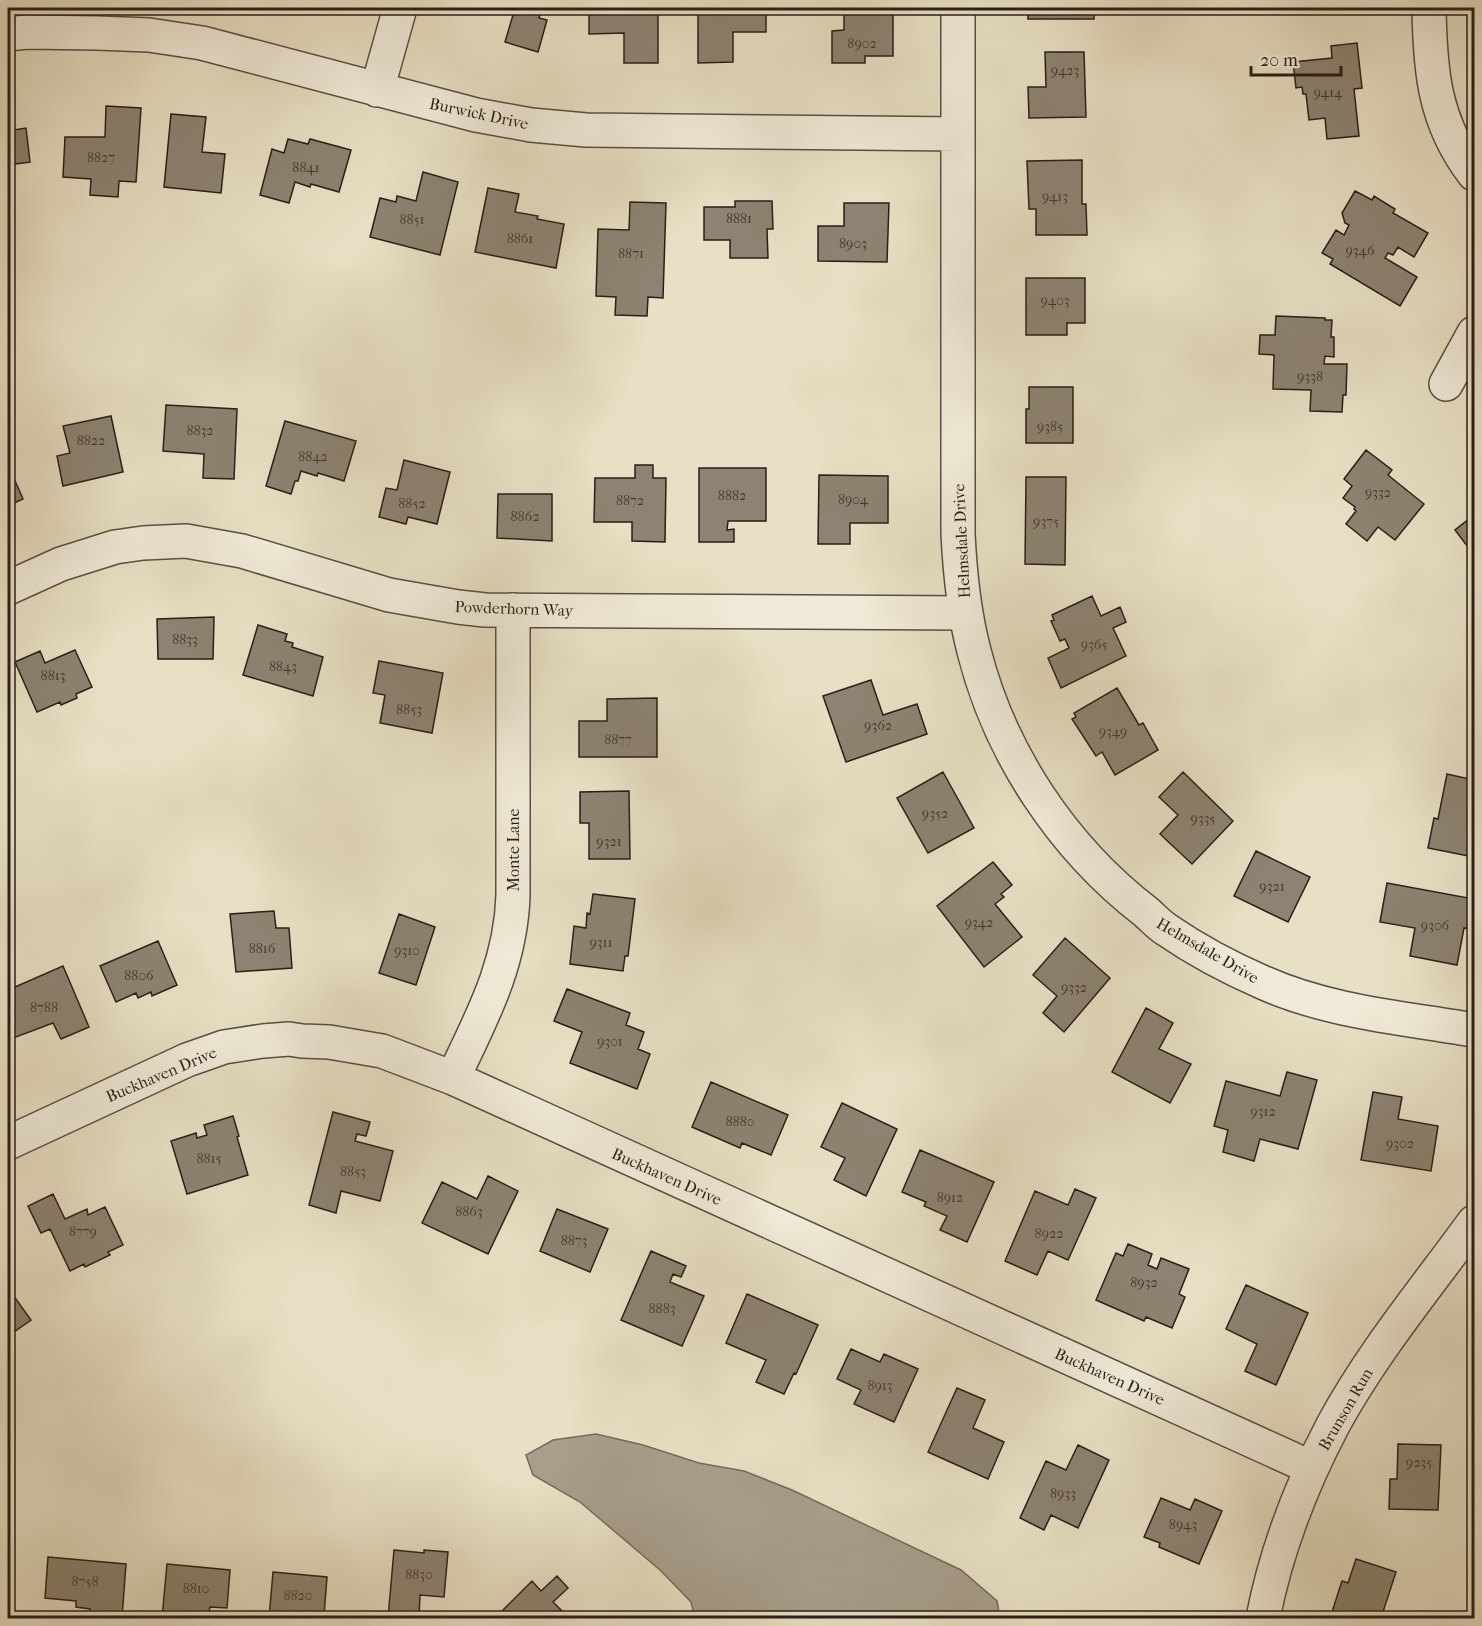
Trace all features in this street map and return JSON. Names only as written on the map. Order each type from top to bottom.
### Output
[{"type":"street","points":[[377,90],[400,8]]},
{"type":"street","name":"Helmsdale Drive","points":[[958,8],[958,534],[966,613],[974,653],[992,705],[1014,755],[1058,825],[1075,845],[1134,904],[1166,929],[1237,971],[1314,1001],[1340,1008],[1474,1030]]},
{"type":"street","points":[[1429,8],[1430,63],[1439,106],[1449,133],[1462,158],[1474,174]]},
{"type":"street","name":"Burwick Drive","points":[[8,34],[97,33],[149,36],[202,43],[476,115],[531,125],[586,130],[958,134]]},
{"type":"street","points":[[1446,384],[1474,333]]},
{"type":"street","name":"Powderhorn Way","points":[[8,588],[61,564],[115,547],[186,541],[242,551],[389,595],[458,607],[513,610],[966,613]]},
{"type":"street","name":"Monte Lane","points":[[453,1078],[493,994],[504,962],[511,929],[513,610]]},
{"type":"street","name":"Buckhaven Drive","points":[[8,1143],[188,1060],[224,1047],[289,1039],[329,1041],[382,1051],[453,1078],[1312,1468]]},
{"type":"street","name":"Brunson Run","points":[[1263,1618],[1270,1584],[1286,1530],[1334,1423],[1369,1367],[1474,1222]]},
{"type":"shaded area","points":[[596,1434],[643,1445],[699,1463],[744,1471],[792,1490],[961,1570],[997,1601],[1000,1618],[695,1618],[691,1602],[660,1570],[580,1502],[533,1475],[526,1455],[553,1440]]},
{"type":"building","points":[[491,8],[542,8],[539,18],[547,20],[538,52],[505,42],[513,15]]},
{"type":"building","points":[[589,8],[658,8],[658,63],[624,63],[624,33],[589,34]]},
{"type":"building","points":[[698,8],[766,8],[766,32],[733,32],[733,62],[698,63]]},
{"type":"building","points":[[844,8],[893,8],[893,56],[865,56],[865,63],[832,63],[832,31],[844,30]]},
{"type":"building","points":[[1028,8],[1094,8],[1094,19],[1028,19]]},
{"type":"building","points":[[1357,43],[1362,88],[1354,89],[1359,136],[1327,139],[1325,118],[1309,120],[1306,94],[1303,94],[1302,87],[1296,88],[1293,62],[1332,58],[1331,46]]},
{"type":"building","points":[[1045,52],[1084,52],[1086,117],[1029,118],[1028,87],[1046,87]]},
{"type":"building","points":[[106,106],[141,108],[136,182],[119,181],[118,197],[90,195],[91,179],[63,177],[65,137],[105,137]]},
{"type":"building","points":[[171,114],[206,117],[202,152],[225,154],[221,193],[164,187]]},
{"type":"building","points":[[26,128],[30,162],[8,165],[8,131]]},
{"type":"building","points":[[288,139],[308,144],[310,139],[351,150],[339,192],[295,182],[289,203],[260,195],[272,149],[284,153]]},
{"type":"building","points":[[1082,160],[1082,204],[1086,204],[1087,235],[1036,235],[1036,209],[1029,209],[1027,161]]},
{"type":"building","points":[[423,172],[458,182],[440,255],[370,237],[380,198],[396,202],[397,196],[416,201]]},
{"type":"building","points":[[488,188],[519,194],[515,212],[564,224],[556,268],[475,252]]},
{"type":"building","points":[[1355,191],[1372,200],[1374,196],[1395,209],[1393,213],[1428,233],[1414,257],[1398,247],[1393,255],[1388,253],[1385,258],[1417,277],[1400,306],[1330,264],[1333,259],[1322,253],[1336,230],[1344,235],[1349,225],[1345,223],[1342,213]]},
{"type":"building","points":[[735,201],[772,201],[773,229],[767,229],[768,258],[730,258],[730,240],[704,240],[704,207],[735,207]]},
{"type":"building","points":[[630,202],[666,203],[663,298],[648,297],[647,316],[615,315],[616,297],[596,296],[598,229],[629,230]]},
{"type":"building","points":[[844,203],[889,203],[887,262],[818,261],[818,226],[844,226]]},
{"type":"building","points":[[1026,278],[1085,278],[1085,323],[1067,323],[1067,335],[1026,335]]},
{"type":"building","points":[[1276,316],[1332,320],[1331,337],[1334,337],[1334,357],[1325,356],[1324,364],[1347,364],[1346,395],[1343,395],[1342,412],[1310,411],[1311,390],[1273,389],[1274,355],[1259,354],[1260,335],[1275,335]]},
{"type":"building","points":[[1029,387],[1073,387],[1073,443],[1026,443],[1026,409],[1029,409]]},
{"type":"building","points":[[166,405],[237,409],[234,479],[203,478],[204,454],[163,451]]},
{"type":"building","points":[[111,416],[123,472],[63,486],[57,456],[70,453],[63,426]]},
{"type":"building","points":[[285,421],[356,441],[344,481],[318,473],[317,476],[301,471],[291,494],[266,486]]},
{"type":"building","points":[[1366,450],[1392,470],[1388,475],[1424,504],[1395,540],[1378,527],[1367,541],[1346,524],[1356,511],[1355,507],[1343,498],[1352,486],[1344,479]]},
{"type":"building","points":[[404,460],[450,472],[437,524],[408,517],[406,524],[379,517],[386,488],[397,490]]},
{"type":"building","points":[[8,465],[23,499],[8,506]]},
{"type":"building","points":[[635,465],[653,465],[653,478],[666,478],[665,542],[632,541],[632,522],[594,522],[595,478],[635,478]]},
{"type":"building","points":[[699,468],[766,468],[766,521],[728,521],[727,530],[734,529],[734,542],[699,542]]},
{"type":"building","points":[[819,475],[888,476],[888,523],[850,523],[850,544],[818,544]]},
{"type":"building","points":[[1026,477],[1066,477],[1065,565],[1025,564]]},
{"type":"building","points":[[498,494],[552,494],[552,541],[497,538]]},
{"type":"building","points":[[1474,515],[1474,555],[1455,530]]},
{"type":"building","points":[[1092,596],[1101,616],[1120,607],[1126,622],[1113,628],[1126,656],[1061,688],[1048,658],[1069,648],[1065,639],[1060,641],[1051,621],[1054,620],[1052,615]]},
{"type":"building","points":[[214,617],[213,659],[158,659],[157,619]]},
{"type":"building","points":[[258,625],[287,634],[285,641],[293,643],[292,647],[323,657],[313,696],[243,675]]},
{"type":"building","points":[[75,650],[92,687],[76,694],[77,698],[61,705],[60,702],[37,712],[15,662],[40,651],[45,663]]},
{"type":"building","points":[[379,661],[443,673],[432,733],[380,723],[385,695],[373,693]]},
{"type":"building","points":[[871,680],[883,715],[917,704],[927,734],[846,762],[823,696]]},
{"type":"building","points":[[1117,688],[1139,725],[1143,723],[1158,750],[1115,775],[1102,752],[1096,756],[1072,719],[1076,717],[1074,713]]},
{"type":"building","points":[[657,698],[657,757],[579,757],[579,721],[607,721],[607,699]]},
{"type":"building","points":[[943,772],[974,828],[928,853],[897,798]]},
{"type":"building","points":[[1183,772],[1233,821],[1192,864],[1160,834],[1178,815],[1159,797]]},
{"type":"building","points":[[1447,774],[1474,780],[1474,857],[1428,848],[1434,818],[1438,819]]},
{"type":"building","points":[[629,791],[630,859],[589,859],[589,823],[580,823],[580,792]]},
{"type":"building","points":[[1256,851],[1310,877],[1288,922],[1234,896]]},
{"type":"building","points":[[993,862],[1012,885],[1001,894],[1004,897],[995,904],[1022,937],[984,967],[937,906]]},
{"type":"building","points":[[1387,883],[1474,899],[1474,930],[1464,928],[1457,965],[1410,956],[1415,928],[1380,922]]},
{"type":"building","points":[[593,894],[635,899],[628,956],[625,956],[623,971],[570,964],[574,926],[586,928],[587,913],[590,914]]},
{"type":"building","points":[[274,911],[276,928],[289,928],[292,968],[236,972],[230,914]]},
{"type":"building","points":[[399,914],[435,927],[416,985],[379,973]]},
{"type":"building","points":[[1065,938],[1110,978],[1064,1032],[1043,1013],[1057,996],[1033,975]]},
{"type":"building","points":[[158,941],[177,985],[152,996],[151,992],[138,998],[136,993],[116,1002],[100,966]]},
{"type":"building","points":[[63,966],[89,1027],[61,1039],[53,1023],[8,1040],[8,990]]},
{"type":"building","points":[[567,989],[630,1013],[626,1025],[644,1032],[638,1049],[650,1054],[637,1089],[570,1063],[582,1032],[554,1021]]},
{"type":"building","points":[[1146,1008],[1173,1023],[1159,1049],[1191,1064],[1170,1103],[1112,1072]]},
{"type":"building","points":[[1287,1072],[1317,1080],[1298,1149],[1260,1139],[1254,1161],[1223,1152],[1228,1130],[1214,1126],[1226,1081],[1280,1096]]},
{"type":"building","points":[[711,1082],[788,1115],[771,1155],[742,1143],[740,1148],[692,1127]]},
{"type":"building","points":[[1373,1092],[1402,1097],[1398,1119],[1438,1126],[1431,1171],[1361,1160]]},
{"type":"building","points":[[842,1103],[897,1129],[866,1196],[834,1180],[845,1158],[821,1147]]},
{"type":"building","points":[[333,1112],[370,1122],[366,1136],[357,1134],[355,1141],[393,1151],[380,1201],[341,1191],[336,1213],[309,1205]]},
{"type":"building","points":[[233,1116],[248,1175],[187,1194],[171,1141],[196,1133],[197,1138],[207,1135],[204,1125]]},
{"type":"building","points":[[920,1150],[994,1182],[967,1242],[940,1230],[947,1216],[924,1206],[926,1202],[902,1192]]},
{"type":"building","points":[[488,1176],[518,1191],[488,1254],[422,1223],[442,1182],[477,1199]]},
{"type":"building","points":[[1075,1189],[1096,1198],[1068,1260],[1048,1251],[1037,1275],[1005,1261],[1035,1191],[1068,1205]]},
{"type":"building","points":[[53,1194],[65,1219],[87,1209],[88,1215],[105,1207],[123,1245],[108,1252],[110,1255],[85,1267],[84,1264],[70,1271],[50,1229],[41,1233],[28,1206]]},
{"type":"building","points":[[557,1209],[608,1229],[590,1272],[540,1251]]},
{"type":"building","points":[[1128,1244],[1152,1254],[1148,1265],[1157,1269],[1161,1258],[1189,1269],[1179,1294],[1185,1297],[1172,1328],[1146,1317],[1144,1321],[1096,1300],[1116,1253],[1123,1256]]},
{"type":"building","points":[[651,1251],[686,1266],[681,1277],[673,1274],[670,1282],[704,1296],[682,1346],[621,1320]]},
{"type":"building","points":[[1246,1285],[1308,1313],[1276,1385],[1245,1371],[1257,1344],[1226,1329]]},
{"type":"building","points":[[8,1288],[31,1320],[8,1336]]},
{"type":"building","points":[[747,1294],[818,1325],[796,1374],[794,1373],[784,1394],[756,1382],[766,1360],[726,1343]]},
{"type":"building","points":[[851,1349],[880,1362],[884,1354],[918,1369],[894,1422],[854,1404],[861,1390],[837,1379]]},
{"type":"building","points":[[957,1388],[985,1400],[973,1428],[1004,1442],[988,1479],[928,1452]]},
{"type":"building","points":[[1398,1444],[1441,1445],[1438,1510],[1389,1509],[1390,1479],[1397,1479]]},
{"type":"building","points":[[1078,1445],[1109,1460],[1078,1528],[1051,1515],[1044,1530],[1020,1518],[1046,1461],[1066,1470]]},
{"type":"building","points":[[1161,1498],[1190,1510],[1195,1499],[1222,1511],[1199,1564],[1159,1547],[1160,1543],[1144,1537]]},
{"type":"building","points":[[394,1550],[424,1553],[424,1550],[448,1552],[444,1597],[420,1595],[419,1618],[388,1618]]},
{"type":"building","points":[[48,1557],[126,1564],[122,1618],[89,1618],[90,1609],[76,1607],[76,1601],[45,1598]]},
{"type":"building","points":[[1356,1559],[1396,1572],[1381,1618],[1341,1618],[1331,1615],[1342,1581],[1348,1583]]},
{"type":"building","points":[[167,1564],[230,1570],[227,1608],[210,1607],[209,1613],[197,1612],[196,1618],[162,1618]]},
{"type":"building","points":[[273,1572],[327,1577],[324,1615],[300,1613],[299,1618],[269,1618]]},
{"type":"building","points":[[557,1576],[568,1588],[553,1602],[567,1616],[564,1618],[495,1618],[532,1581],[541,1591]]}]
